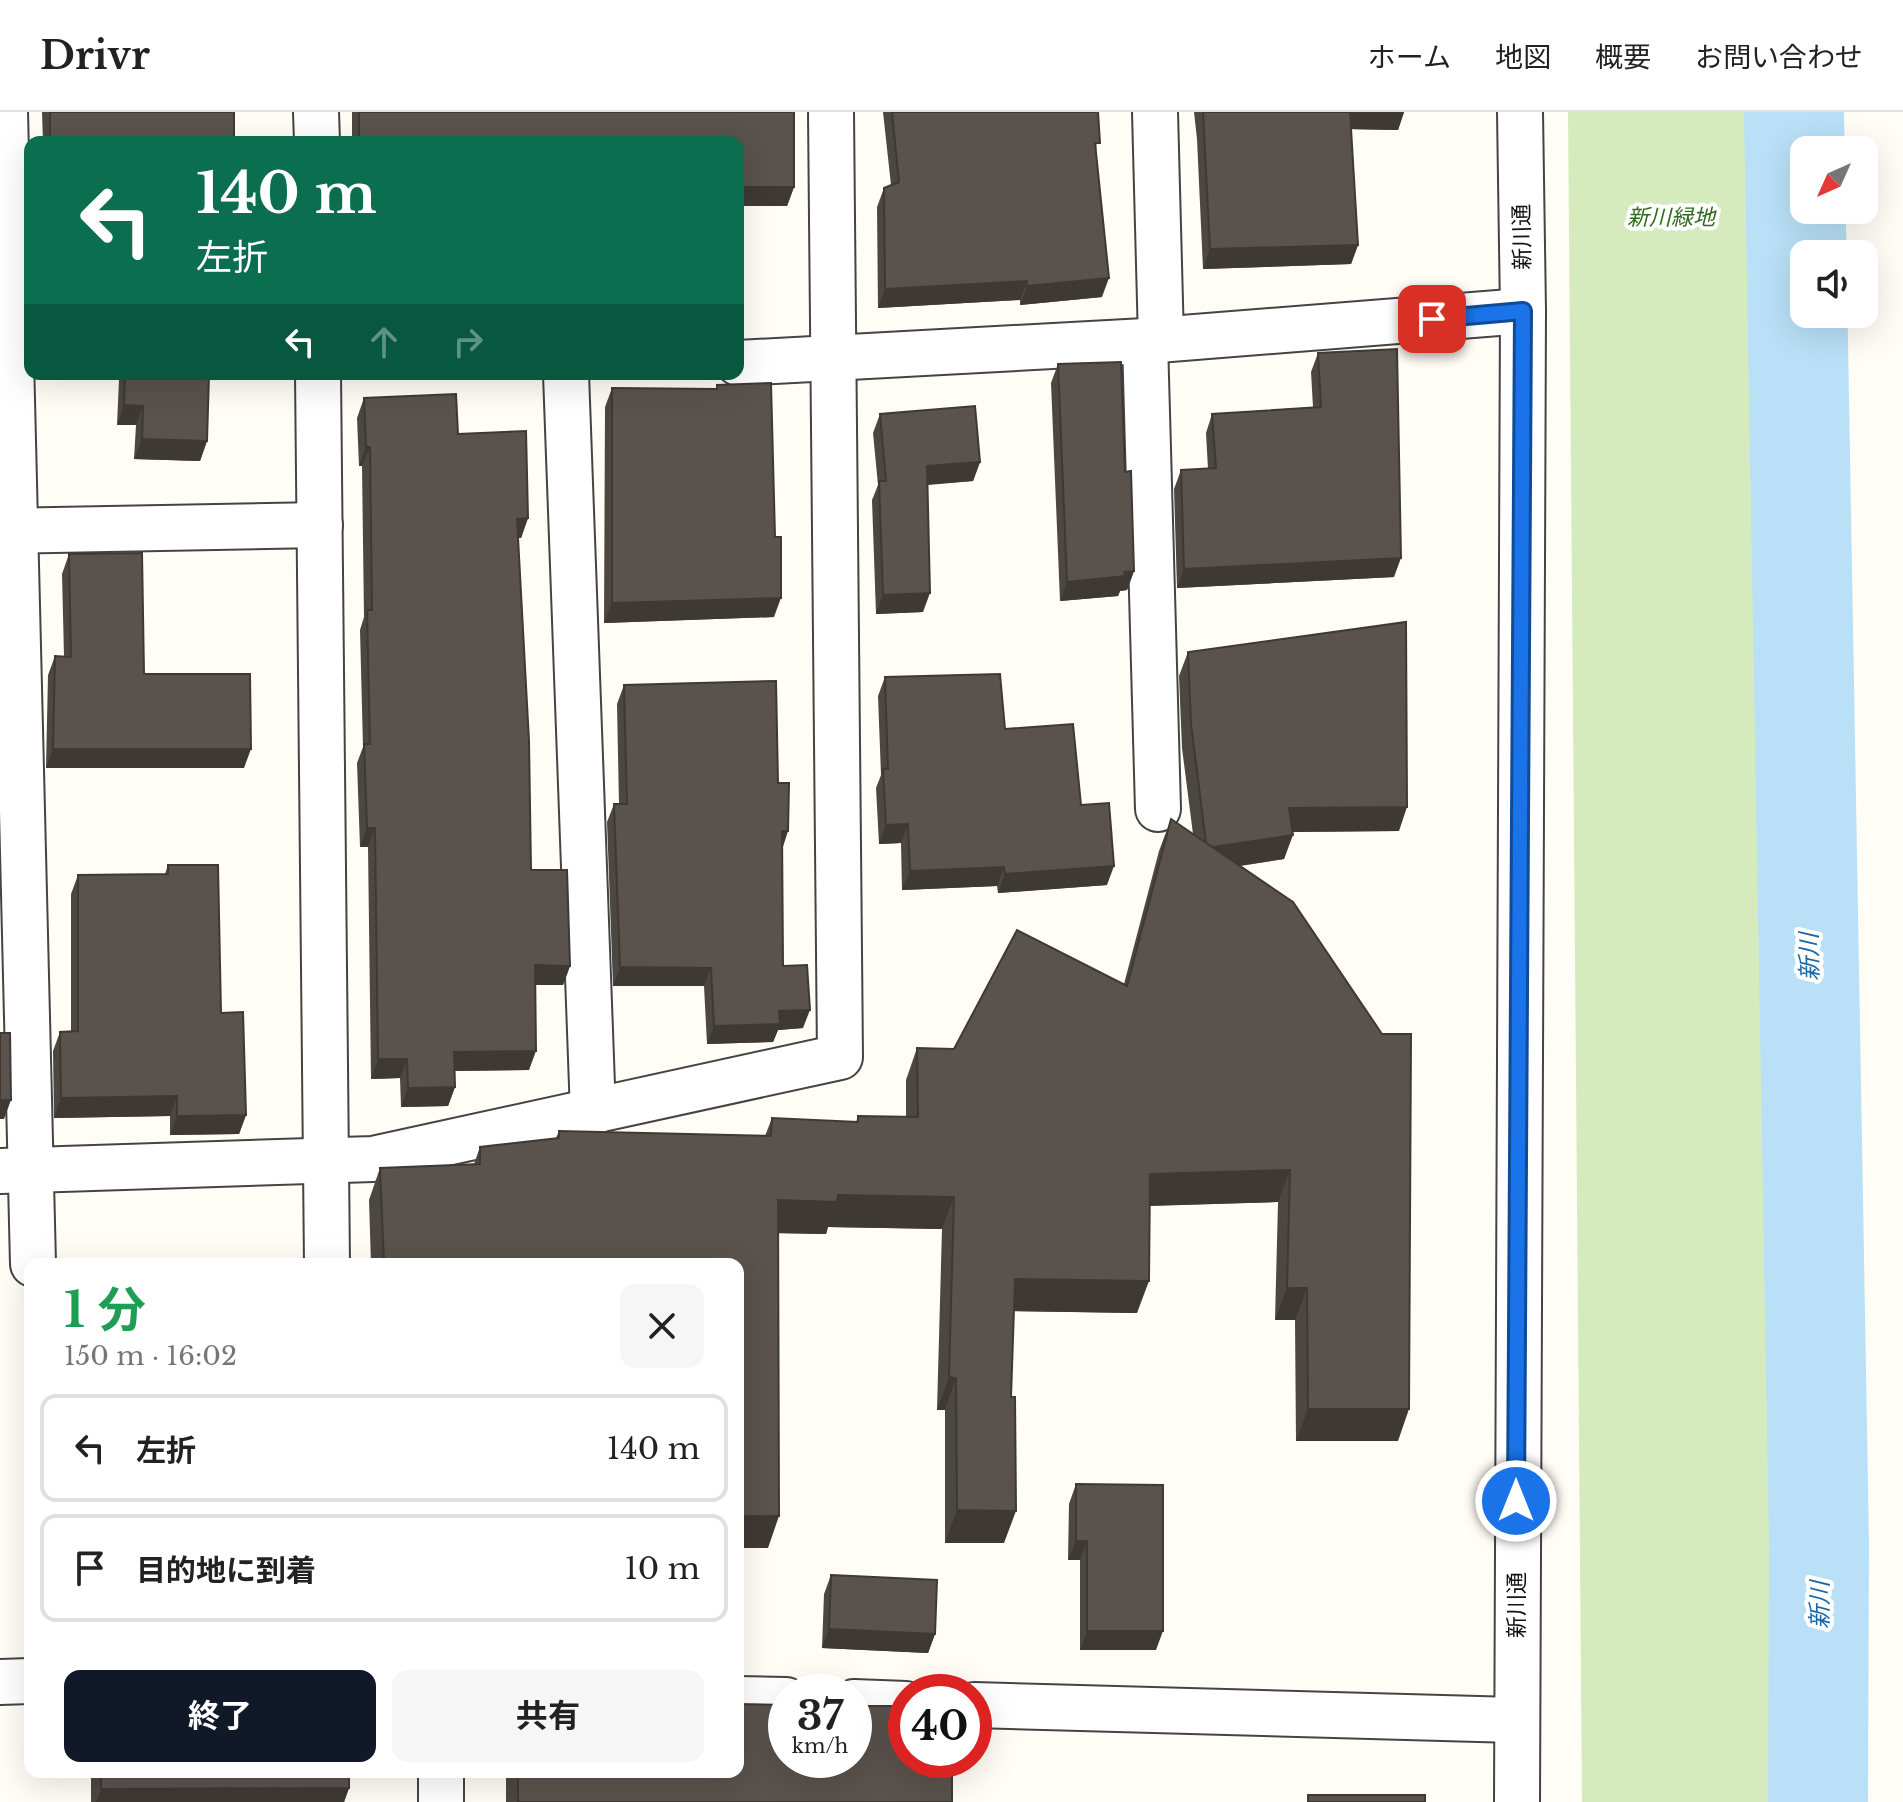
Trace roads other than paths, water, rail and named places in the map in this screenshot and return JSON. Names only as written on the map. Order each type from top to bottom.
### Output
[{"type":"street","points":[[5,112],[15,1171],[32,1258]]},
{"type":"street","points":[[316,112],[317,136]]},
{"type":"street","points":[[15,1171],[373,1159],[840,1057],[836,359],[831,112]]},
{"type":"street","points":[[1155,112],[1153,341],[1158,809]]},
{"type":"street","name":"新川通","points":[[1517,1802],[1523,311],[1520,112]]},
{"type":"street","points":[[744,363],[1153,341],[1523,311]]},
{"type":"street","points":[[318,380],[327,1258]]},
{"type":"street","points":[[566,380],[593,1113]]},
{"type":"street","points":[[8,530],[320,525]]},
{"type":"street","points":[[0,1682],[24,1681]]},
{"type":"street","points":[[744,1699],[768,1700]]},
{"type":"street","points":[[992,1705],[1515,1720]]},
{"type":"street","points":[[441,1778],[441,1802]]},
{"type":"waterway","name":"新川","points":[[1794,112],[1819,1543],[1818,1802]]},
{"type":"park label","name":"新川緑地","points":[[1671,217]]}]
